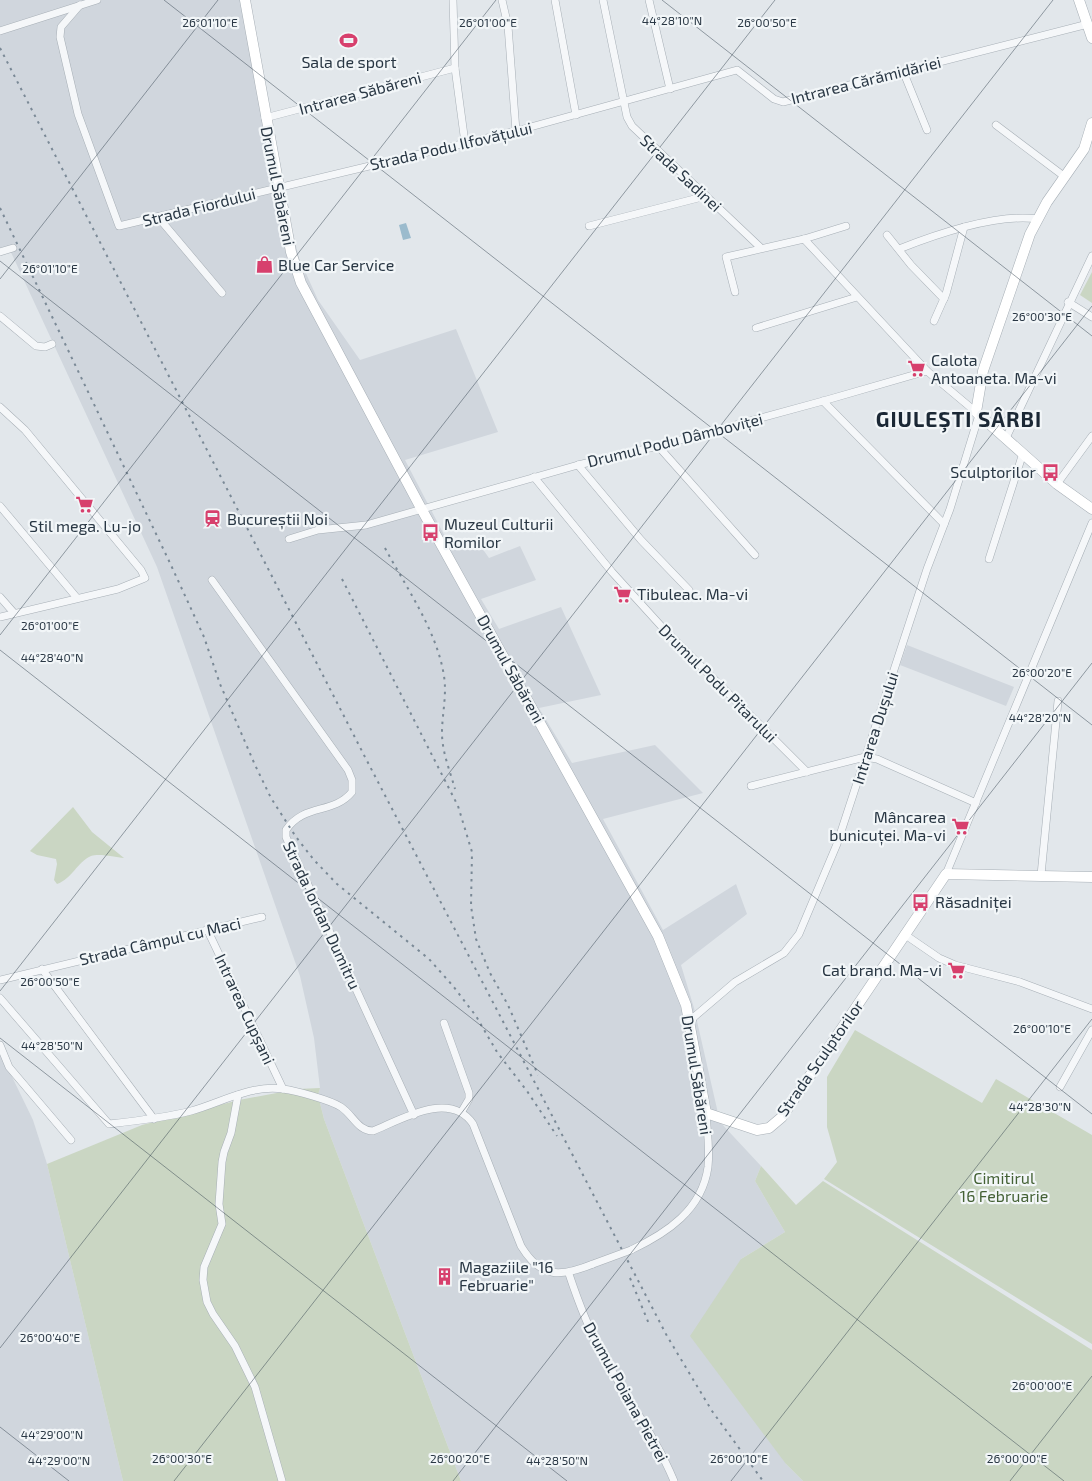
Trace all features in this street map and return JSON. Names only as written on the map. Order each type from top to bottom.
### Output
[{"type":"main road","name":"Drumul Săbăreni","points":[[245,0],[278,187],[291,252],[301,284],[422,510],[658,936],[674,972],[691,1023],[706,1113]]},
{"type":"main road","points":[[1079,0],[1092,38]]},
{"type":"main road","points":[[1092,123],[1084,149],[1038,219],[1014,279],[983,371],[977,413],[1057,484],[1092,509]]},
{"type":"main road","points":[[946,874],[1092,877]]},
{"type":"main road","name":"Strada Sculptorilor","points":[[706,1113],[757,1130],[769,1128],[782,1117],[946,874]]},
{"type":"street","points":[[0,31],[97,0]]},
{"type":"street","points":[[453,0],[455,68],[465,143]]},
{"type":"street","points":[[502,0],[508,26],[516,131]]},
{"type":"street","points":[[555,0],[576,114]]},
{"type":"street","name":"Strada Sadinei","points":[[603,0],[624,102],[632,126],[761,248]]},
{"type":"street","points":[[649,0],[670,89]]},
{"type":"street","name":"Strada Fiordului","points":[[80,5],[61,27],[60,37],[78,114],[119,226],[278,187]]},
{"type":"street","name":"Intrarea Cărămidăriei","points":[[624,102],[737,70],[774,98],[783,102],[1088,24]]},
{"type":"street","name":"Intrarea Săbăreni","points":[[265,118],[455,68]]},
{"type":"street","points":[[903,71],[928,130]]},
{"type":"street","name":"Strada Podu Ilfovățului","points":[[278,187],[516,131],[624,102]]},
{"type":"street","points":[[996,125],[1065,177]]},
{"type":"street","points":[[589,226],[706,196]]},
{"type":"street","points":[[158,217],[222,292]]},
{"type":"street","points":[[899,249],[964,227],[1018,219],[1038,219]]},
{"type":"street","points":[[735,292],[726,257],[804,239],[846,226]]},
{"type":"street","points":[[934,321],[944,299],[955,265],[964,227]]},
{"type":"street","points":[[887,235],[911,265],[944,299]]},
{"type":"street","points":[[804,239],[927,371],[977,413]]},
{"type":"street","points":[[0,252],[14,248]]},
{"type":"street","points":[[1006,438],[1068,302],[1092,256]]},
{"type":"street","points":[[756,328],[857,297]]},
{"type":"street","points":[[1068,302],[1092,317]]},
{"type":"street","points":[[0,316],[36,346],[45,347],[52,344]]},
{"type":"street","name":"Drumul Podu Dâmboviței","points":[[289,539],[318,530],[366,525],[534,477],[658,446],[927,371]]},
{"type":"street","points":[[823,401],[944,524]]},
{"type":"street","points":[[0,407],[25,430],[141,570],[145,578],[122,588],[0,617]]},
{"type":"street","name":"Intrarea Dușului","points":[[691,1023],[694,1018],[735,982],[784,953],[798,934],[837,844],[927,569],[944,524],[977,413]]},
{"type":"street","points":[[1057,484],[1092,436]]},
{"type":"street","points":[[658,446],[755,555]]},
{"type":"street","points":[[989,559],[1023,453]]},
{"type":"street","points":[[578,465],[641,540],[689,590]]},
{"type":"street","name":"Drumul Podu Pitarului","points":[[534,477],[612,572],[662,627],[807,772]]},
{"type":"street","points":[[0,506],[77,598]]},
{"type":"street","name":"Strada Sculptorilor","points":[[946,874],[1092,523]]},
{"type":"street","name":"Strada Iordan Dumitru","points":[[212,580],[326,738],[352,780],[352,792],[344,800],[299,816],[286,830],[286,837],[414,1115]]},
{"type":"street","points":[[0,598],[14,613]]},
{"type":"street","points":[[1041,875],[1058,701]]},
{"type":"street","points":[[751,786],[865,757],[877,759],[976,803]]},
{"type":"street","name":"Strada Câmpul cu Maci","points":[[0,980],[262,917]]},
{"type":"street","name":"Intrarea Cupșani","points":[[207,929],[283,1089]]},
{"type":"street","points":[[904,934],[939,958],[955,965],[1020,982],[1092,1009]]},
{"type":"street","points":[[42,969],[154,1118]]},
{"type":"street","points":[[0,998],[109,1124],[191,1111],[238,1095],[269,1088],[283,1089],[339,1106],[368,1131],[442,1107],[462,1111],[473,1124],[525,1252],[534,1263],[549,1272],[569,1274]]},
{"type":"street","points":[[444,1022],[469,1093],[466,1105],[462,1111]]},
{"type":"street","points":[[1060,1087],[1092,1030]]},
{"type":"street","points":[[0,1045],[9,1067],[70,1140]]},
{"type":"street","points":[[238,1095],[231,1133],[224,1152],[219,1196],[222,1224],[204,1267],[203,1280],[207,1302],[235,1346],[255,1387],[282,1481]]},
{"type":"street","name":"Drumul Săbăreni","points":[[569,1274],[631,1250],[656,1238],[673,1227],[691,1209],[700,1192],[708,1168],[706,1113]]},
{"type":"street","name":"Drumul Poiana Pietrei","points":[[569,1274],[580,1308],[601,1352],[662,1453],[674,1481]]},
{"type":"shaded area","points":[[0,0],[248,0],[282,189],[299,258],[318,300],[360,360],[456,329],[498,432],[405,460],[452,550],[477,541],[489,558],[520,546],[536,580],[481,599],[499,629],[561,607],[601,695],[539,708],[572,763],[655,745],[703,793],[603,819],[663,930],[736,884],[747,914],[681,965],[694,1008],[720,1122],[761,1166],[755,1181],[785,1232],[741,1259],[786,1464],[803,1481],[461,1481],[324,1119],[318,1095],[320,1088],[314,1038],[300,976],[157,567],[9,248],[0,250]]},
{"type":"shaded area","points":[[907,645],[1014,687],[1006,706],[900,665]]},
{"type":"shaded area","points":[[0,1052],[33,1120],[47,1164],[123,1481],[0,1481]]},
{"type":"green space","points":[[1092,272],[1092,303],[1080,295]]},
{"type":"green space","points":[[73,807],[92,832],[124,858],[103,855],[91,856],[82,862],[67,878],[57,884],[54,880],[56,859],[37,855],[30,851]]},
{"type":"green space","name":"Cimitirul 16 Februarie","points":[[855,1030],[982,1103],[996,1079],[1092,1135],[1092,1344],[824,1179],[837,1162],[827,1127],[827,1077]]},
{"type":"green space","points":[[320,1088],[318,1095],[324,1119],[461,1481],[123,1481],[47,1164],[142,1125],[239,1100],[298,1089]]},
{"type":"green space","points":[[761,1166],[796,1205],[823,1181],[1092,1350],[1092,1481],[803,1481],[786,1464],[690,1336],[741,1259],[785,1232],[755,1181]]},
{"type":"water","points":[[406,223],[411,238],[403,240],[399,225]]},
{"type":"railway","points":[[0,48],[365,757],[667,1336],[712,1411],[763,1481]]},
{"type":"railway","points":[[0,208],[204,637],[220,684],[271,798],[296,837],[314,860],[337,884],[429,959],[453,986],[476,1016],[497,1052],[527,1091],[557,1136]]},
{"type":"railway","points":[[385,548],[420,610],[440,659],[445,683],[442,740],[455,789]]},
{"type":"railway","points":[[342,579],[458,806],[472,852],[471,906],[476,939],[490,973],[508,1005],[538,1075]]},
{"type":"railway","points":[[630,1278],[649,1324]]},
{"type":"place","name":"Sala de sport","points":[[349,40]]},
{"type":"place","name":"Blue Car Service","points":[[264,265]]},
{"type":"place","name":"Calota Antoaneta. Ma-vi","points":[[917,369]]},
{"type":"place","name":"Sculptorilor","points":[[1050,472]]},
{"type":"place","name":"Stil mega. Lu-jo","points":[[85,504]]},
{"type":"place","name":"Bucureștii Noi","points":[[213,519]]},
{"type":"place","name":"Muzeul Culturii Romilor","points":[[430,533]]},
{"type":"place","name":"Tibuleac. Ma-vi","points":[[623,594]]},
{"type":"place","name":"Mâncarea bunicuței. Ma-vi","points":[[960,826]]},
{"type":"place","name":"Răsadniței","points":[[921,902]]},
{"type":"place","name":"Cat brand. Ma-vi","points":[[956,970]]},
{"type":"place","name":"Magaziile \"16 Februarie\"","points":[[445,1276]]},
{"type":"district","name":"GIULEŞTI SÂRBI","points":[[959,420]]}]
